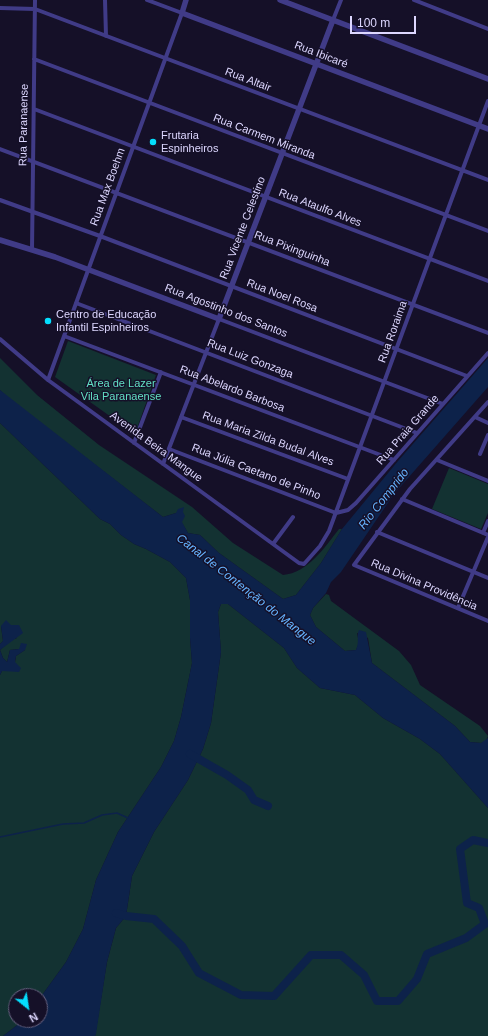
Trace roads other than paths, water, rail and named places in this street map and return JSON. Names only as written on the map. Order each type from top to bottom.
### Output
[{"type":"street","name":"Rua Paranaense","points":[[32,250],[35,0]]},
{"type":"street","points":[[105,0],[106,36]]},
{"type":"street","name":"Rua Ibicaré","points":[[147,0],[488,129]]},
{"type":"street","name":"Rua Max Boehm","points":[[48,380],[186,0]]},
{"type":"street","points":[[280,0],[488,79]]},
{"type":"street","name":"Rua Vicente Celestino","points":[[163,464],[340,0]]},
{"type":"street","points":[[414,0],[488,29]]},
{"type":"street","name":"Rua Altair","points":[[0,8],[35,9],[488,180]]},
{"type":"street","name":"Rua Carmem Miranda","points":[[34,59],[488,231]]},
{"type":"street","name":"Rua Roraima","points":[[304,564],[324,541],[336,512],[488,101]]},
{"type":"street","name":"Rua Ataulfo Alves","points":[[34,109],[488,281]]},
{"type":"street","name":"Rua Pixinguinha","points":[[0,149],[488,333]]},
{"type":"street","name":"Rua Noel Rosa","points":[[0,200],[100,236],[467,376]]},
{"type":"street","name":"Rua Agostinho dos Santos","points":[[0,240],[88,270],[443,404]]},
{"type":"street","name":"Rua Luiz Gonzaga","points":[[76,303],[417,433]]},
{"type":"street","name":"Rua Abelardo Barbosa","points":[[64,336],[394,460]]},
{"type":"street","name":"Avenida Beira Mangue","points":[[0,339],[48,380],[299,563],[304,564]]},
{"type":"street","name":"Rua Praia Grande","points":[[336,512],[345,511],[353,506],[488,352]]},
{"type":"street","points":[[134,443],[160,372]]},
{"type":"street","points":[[488,402],[402,499],[377,532],[488,578]]},
{"type":"street","name":"Rua Maria Zilda Budal Alves","points":[[181,417],[348,479]]},
{"type":"street","points":[[475,417],[488,423]]},
{"type":"street","points":[[480,454],[488,436]]},
{"type":"street","name":"Rua Júlia Caetano de Pinho","points":[[169,449],[336,512]]},
{"type":"street","points":[[437,460],[488,482]]},
{"type":"street","points":[[402,499],[488,536],[458,608]]},
{"type":"street","points":[[273,544],[293,517]]},
{"type":"street","points":[[483,533],[488,521]]},
{"type":"street","name":"Rua Divina Providência","points":[[377,532],[354,565],[488,621]]},
{"type":"water","points":[[488,358],[488,387],[394,494],[341,572],[331,582],[326,593],[313,608],[310,615],[316,627],[345,651],[356,650],[359,630],[366,632],[372,663],[455,726],[470,742],[481,743],[488,738],[488,808],[440,754],[420,739],[383,718],[355,695],[320,688],[297,668],[284,648],[228,604],[221,604],[218,612],[221,652],[211,723],[203,749],[188,780],[154,832],[132,876],[126,916],[116,928],[107,962],[95,1036],[3,1036],[14,1028],[48,1028],[47,988],[66,962],[83,929],[96,880],[118,832],[161,767],[174,741],[181,717],[192,663],[190,638],[190,600],[186,578],[170,562],[134,544],[121,535],[110,524],[100,519],[0,423],[0,390],[163,517],[176,513],[178,509],[184,507],[183,512],[185,516],[182,522],[188,533],[200,535],[219,553],[283,599],[296,595],[321,563],[342,529],[398,461]]},
{"type":"water","points":[[6,620],[11,625],[19,625],[23,633],[0,650],[0,644],[3,641],[1,626]]},
{"type":"water","points":[[21,643],[27,644],[25,650],[16,656],[15,662],[21,668],[19,672],[2,671],[0,675],[0,650],[3,658],[7,662],[10,650],[19,649]]},
{"type":"waterway","points":[[190,754],[227,775],[248,790],[254,800],[268,806]]},
{"type":"waterway","points":[[0,837],[63,824],[84,823],[102,815],[117,813],[128,818]]},
{"type":"waterway","points":[[116,913],[126,916],[154,919],[182,946],[199,973],[241,995],[274,996],[311,955],[341,955],[364,975],[377,1001],[398,1001],[417,979],[427,954],[466,938],[485,924],[479,908],[467,903],[460,849],[473,840],[488,843]]},
{"type":"place","name":"Frutaria Espinheiros","points":[[153,142]]},
{"type":"place","name":"Centro de Educação Infantil Espinheiros","points":[[48,321]]},
{"type":"park label","name":"Área de Lazer Vila Paranaense","points":[[121,390]]},
{"type":"water label","name":"Rio Comprido","points":[[384,499]]},
{"type":"water label","name":"Canal de Contenção do Mangue","points":[[246,590]]}]
